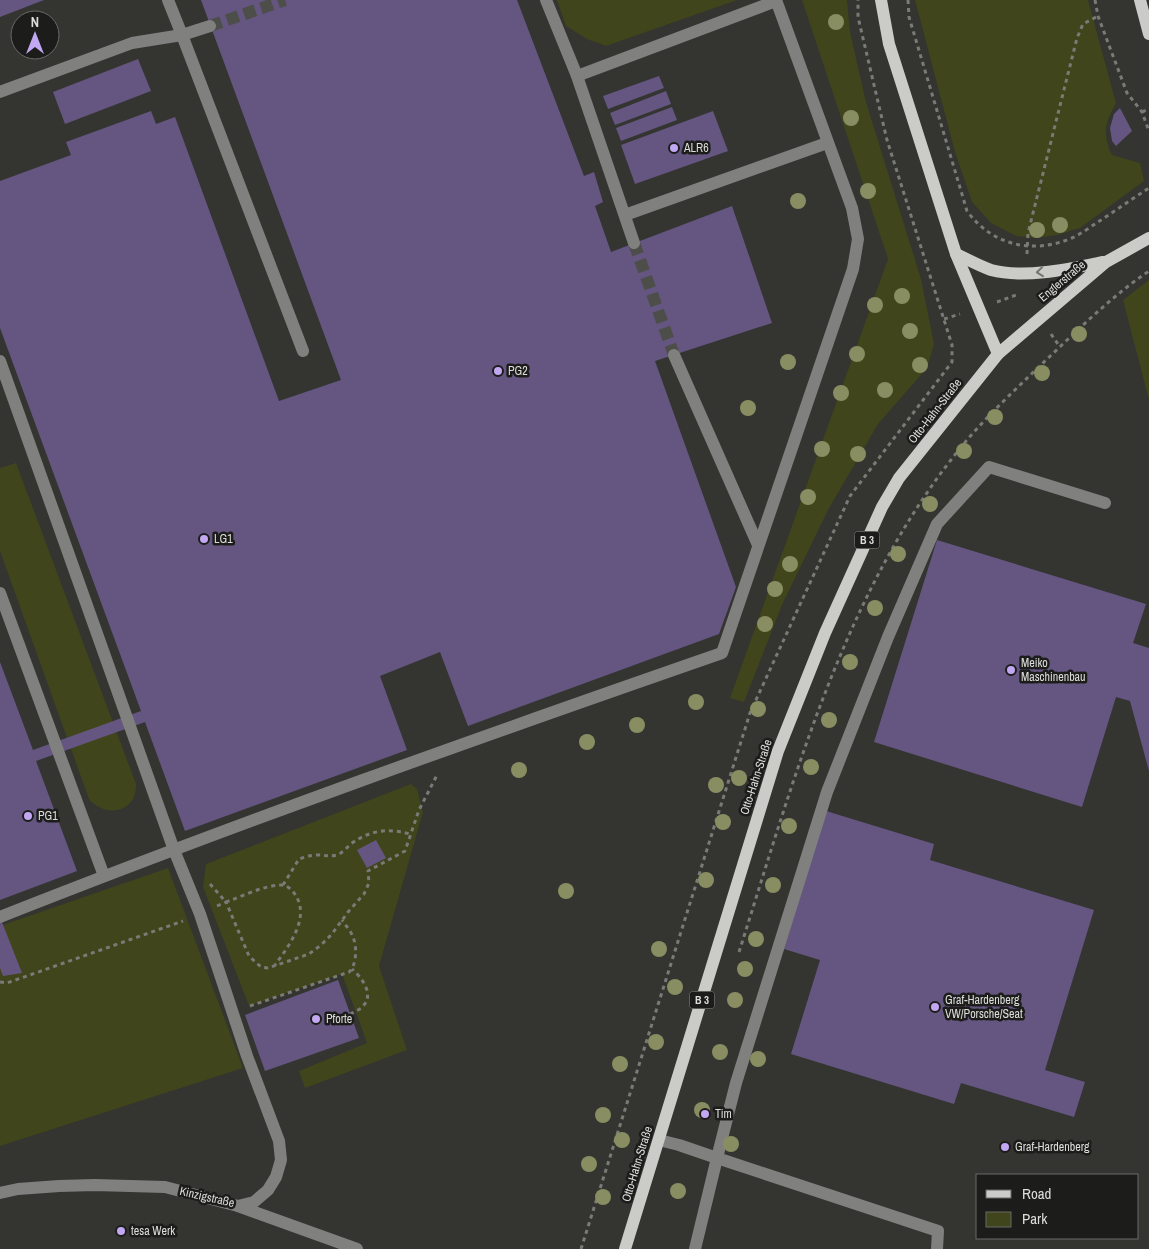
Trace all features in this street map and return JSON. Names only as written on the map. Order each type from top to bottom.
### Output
[{"type":"main road","points":[[881,0],[889,44],[956,254],[998,354]]},
{"type":"main road","points":[[1140,0],[1149,34]]},
{"type":"main road","name":"Englerstraße","points":[[998,354],[1106,262],[1149,238]]},
{"type":"main road","points":[[956,254],[992,270],[1025,274],[1070,269],[1106,262]]},
{"type":"main road","name":"Otto-Hahn-Straße","points":[[625,1249],[778,751],[825,633],[882,507],[899,478],[998,354]]},
{"type":"street","points":[[168,0],[303,351]]},
{"type":"street","points":[[546,0],[577,76],[634,244]]},
{"type":"street","points":[[0,917],[104,876],[452,747],[722,653],[853,269],[858,239],[853,216],[776,1],[577,76]]},
{"type":"street","points":[[0,92],[132,43],[182,35],[210,26]]},
{"type":"street","points":[[625,215],[827,143]]},
{"type":"street","points":[[674,355],[758,545]]},
{"type":"street","name":"Kinzigstraße","points":[[0,361],[280,1141],[281,1160],[276,1177],[268,1190],[254,1202],[238,1206],[165,1187],[59,1186],[18,1189],[0,1193]]},
{"type":"street","points":[[695,1249],[736,1083],[827,792],[888,637],[937,524],[989,467],[1104,503]]},
{"type":"street","points":[[0,593],[104,876]]},
{"type":"street","points":[[659,1140],[938,1231],[937,1249]]},
{"type":"street","points":[[238,1206],[357,1249]]},
{"type":"path","points":[[858,0],[858,16],[887,140],[944,319]]},
{"type":"path","points":[[908,0],[909,16],[967,211],[977,224],[990,234],[1003,240],[1027,246],[1050,245],[1073,238],[1149,188]]},
{"type":"path","points":[[1095,0],[1098,16],[1127,94],[1142,112],[1149,131]]},
{"type":"path","points":[[1027,246],[1028,233],[1077,38],[1083,24],[1098,16]]},
{"type":"path","points":[[1142,112],[1149,109]]},
{"type":"path","points":[[1060,347],[1126,286],[1149,270]]},
{"type":"path","points":[[208,882],[226,902],[249,956],[261,967],[268,968],[309,954],[332,934],[364,894],[369,883],[368,872],[405,850],[419,810],[452,747]]},
{"type":"path","points":[[283,885],[299,859],[320,855],[329,857],[339,854],[365,835],[382,830],[397,830],[410,834]]},
{"type":"path","points":[[226,902],[262,889],[283,885],[292,890],[300,902],[301,911],[293,941],[274,966]]},
{"type":"path","points":[[0,982],[7,984],[200,914]]},
{"type":"path","points":[[233,1012],[349,972],[352,969],[355,957],[354,938],[342,920]]},
{"type":"path","points":[[350,1014],[364,1006],[367,998],[367,989],[360,976],[352,969]]},
{"type":"green space","points":[[557,0],[737,0],[606,46],[587,39],[566,26]]},
{"type":"green space","points":[[802,0],[847,0],[850,32],[866,102],[921,279],[934,344],[927,368],[878,424],[828,510],[782,605],[744,702],[730,698],[888,259]]},
{"type":"green space","points":[[915,0],[1088,0],[1116,103],[1109,116],[1106,128],[1109,147],[1112,155],[1140,163],[1144,181],[1080,228],[1057,235],[1035,238],[1016,236],[991,223],[972,202],[955,152]]},
{"type":"green space","points":[[1149,280],[1149,400],[1123,300]]},
{"type":"green space","points":[[16,463],[136,784],[131,802],[121,809],[104,809],[89,799],[0,551],[0,468]]},
{"type":"green space","points":[[411,784],[417,789],[423,812],[379,966],[407,1050],[305,1088],[299,1071],[367,1043],[342,974],[249,1006],[203,887],[206,864]]},
{"type":"green space","points":[[168,868],[243,1068],[0,1146],[0,926]]},
{"type":"building","points":[[0,0],[44,0],[18,10],[10,10],[10,13],[0,17]]},
{"type":"building","points":[[201,0],[517,0],[584,176],[594,172],[603,202],[595,206],[611,252],[732,206],[772,323],[655,361],[736,587],[719,634],[468,726],[440,652],[380,676],[407,750],[185,831],[145,722],[36,761],[77,871],[0,900],[0,662],[33,750],[141,711],[0,328],[0,181],[71,155],[66,142],[151,111],[156,124],[175,117],[279,401],[341,380]]},
{"type":"building","points":[[138,59],[151,91],[65,124],[53,92]]},
{"type":"building","points":[[659,76],[664,88],[608,109],[603,96]]},
{"type":"building","points":[[666,91],[671,104],[615,125],[610,113]]},
{"type":"building","points":[[672,107],[677,120],[621,141],[616,128]]},
{"type":"building","points":[[1120,108],[1132,131],[1116,146],[1112,141],[1110,128],[1114,114]]},
{"type":"building","name":"ALR6","points":[[713,111],[728,151],[635,184],[621,145]]},
{"type":"building","name":"Meiko Maschinenbau","points":[[937,540],[1146,604],[1133,643],[1149,648],[1149,771],[1130,701],[1116,697],[1082,807],[874,742]]},
{"type":"building","name":"Graf-Hardenberg VW/Porsche/Seat","points":[[826,811],[934,844],[930,860],[1094,910],[1045,1070],[1085,1082],[1074,1117],[961,1083],[954,1104],[791,1054],[820,960],[784,949]]},
{"type":"building","points":[[376,840],[386,858],[367,868],[357,850]]},
{"type":"building","points":[[0,917],[22,973],[3,976],[0,968]]},
{"type":"building","name":"Pforte","points":[[338,980],[359,1038],[265,1071],[245,1015]]},
{"type":"tunnel","points":[[210,26],[285,0]]},
{"type":"tunnel","points":[[634,243],[674,355]]},
{"type":"place","name":"ALR6","points":[[674,148]]},
{"type":"place","name":"PG2","points":[[498,371]]},
{"type":"place","name":"LG1","points":[[204,539]]},
{"type":"place","name":"Meiko Maschinenbau","points":[[1011,670]]},
{"type":"place","name":"PG1","points":[[28,816]]},
{"type":"place","name":"Graf-Hardenberg VW/Porsche/Seat","points":[[935,1007]]},
{"type":"place","name":"Pforte","points":[[316,1019]]},
{"type":"place","name":"Tim","points":[[705,1114]]},
{"type":"place","name":"Graf-Hardenberg","points":[[1005,1147]]},
{"type":"place","name":"tesa Werk","points":[[121,1231]]}]
